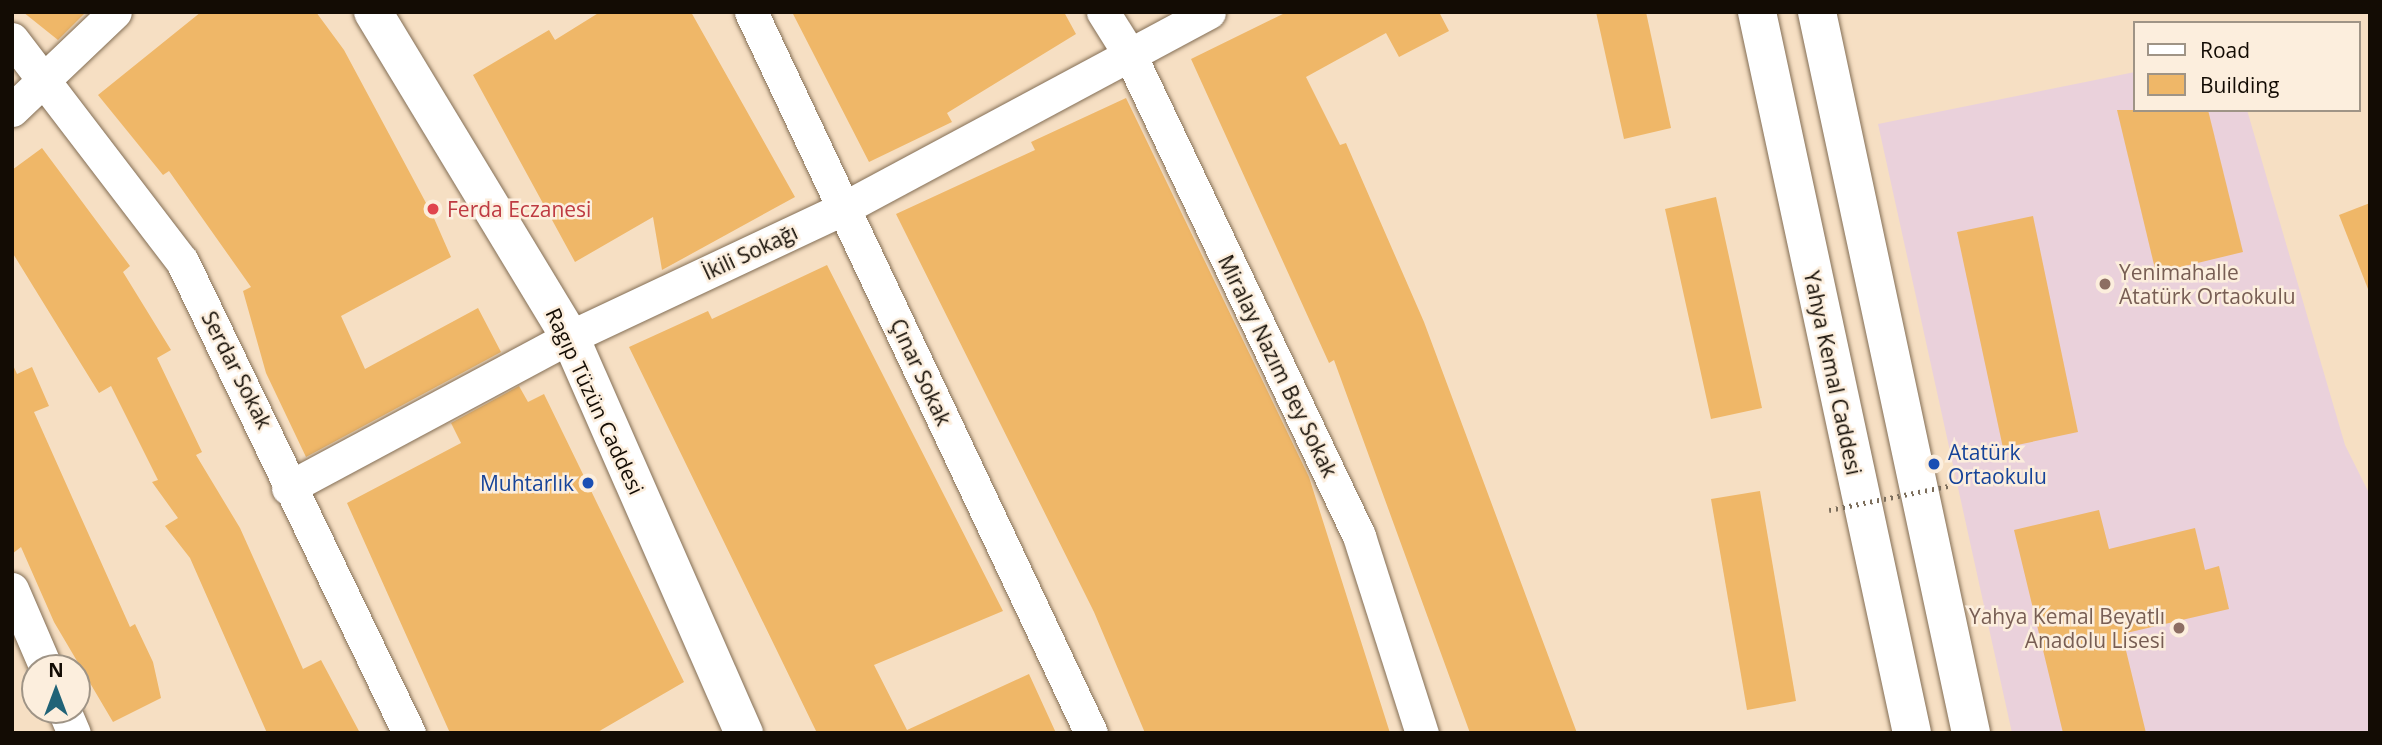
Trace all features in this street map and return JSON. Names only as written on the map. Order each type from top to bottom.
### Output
[{"type":"main road","name":"Ragıp Tüzün Caddesi","points":[[373,12],[570,337],[744,733]]},
{"type":"main road","name":"Yahya Kemal Caddesi","points":[[1757,12],[1912,733]]},
{"type":"main road","points":[[1817,12],[1971,733]]},
{"type":"street","points":[[12,110],[46,75],[116,12]]},
{"type":"street","name":"Çınar Sokak","points":[[751,12],[1091,733]]},
{"type":"street","name":"Miralay Nazım Bey Sokak","points":[[1103,12],[1130,55],[1359,536],[1422,733]]},
{"type":"street","name":"İkili Sokağı","points":[[288,488],[570,337],[844,208],[1209,12]]},
{"type":"street","name":"Serdar Sokak","points":[[12,39],[46,75],[182,261],[270,435],[288,488],[409,733]]},
{"type":"street","points":[[12,589],[40,654]]},
{"type":"path","points":[[1829,510],[1953,485]]},
{"type":"shaded area","name":"Yenimahalle Atatürk Ortaokulu","points":[[2134,72],[2134,112],[2248,112],[2345,445],[2370,495],[2370,733],[2012,733],[1878,124]]},
{"type":"building","points":[[23,12],[86,12],[58,40]]},
{"type":"building","points":[[201,12],[316,12],[344,50],[433,216],[451,257],[341,316],[365,369],[478,308],[501,352],[306,457],[266,373],[243,291],[251,287],[169,171],[163,175],[98,95]]},
{"type":"building","points":[[600,12],[691,12],[795,197],[662,270],[653,217],[575,262],[473,75],[549,30],[555,40]]},
{"type":"building","points":[[792,12],[1064,12],[1076,34],[947,113],[952,122],[869,162]]},
{"type":"building","points":[[1287,12],[1439,12],[1449,31],[1399,57],[1386,33],[1306,77],[1340,145],[1346,143],[1424,322],[1577,733],[1470,733],[1334,360],[1329,363],[1191,59]]},
{"type":"building","points":[[1596,12],[1646,12],[1671,128],[1624,139]]},
{"type":"building","points":[[1126,98],[1309,477],[1390,733],[1145,733],[1094,612],[896,214],[1035,150],[1031,142]]},
{"type":"building","points":[[2117,110],[2208,112],[2243,252],[2156,273]]},
{"type":"building","points":[[42,148],[130,266],[123,272],[171,350],[157,358],[202,452],[196,455],[240,528],[303,669],[321,660],[360,733],[267,733],[190,558],[165,526],[178,518],[152,482],[158,480],[111,386],[99,393],[12,252],[12,170]]},
{"type":"building","points":[[1716,197],[1762,408],[1711,419],[1665,209]]},
{"type":"building","points":[[2370,203],[2370,289],[2368,289],[2339,215]]},
{"type":"building","points":[[2033,216],[2078,432],[2003,448],[1957,232]]},
{"type":"building","points":[[827,265],[1003,611],[874,665],[907,730],[1029,674],[1056,733],[817,733],[629,347],[708,311],[712,319]]},
{"type":"building","points":[[12,363],[17,374],[32,367],[49,406],[34,412],[130,627],[135,624],[153,662],[161,698],[113,722],[91,685],[91,654],[73,654],[54,622],[21,547],[12,554]]},
{"type":"building","points":[[519,386],[528,402],[544,394],[684,682],[596,733],[450,733],[347,503],[461,443],[451,423]]},
{"type":"building","points":[[1760,491],[1796,701],[1747,710],[1711,499]]},
{"type":"building","points":[[2099,510],[2109,549],[2195,528],[2205,570],[2219,566],[2229,609],[2122,634],[2146,733],[2063,733],[2014,530]]},
{"type":"place","name":"Ferda Eczanesi","points":[[433,209]]},
{"type":"place","name":"Yenimahalle Atatürk Ortaokulu","points":[[2105,284]]},
{"type":"place","name":"Atatürk Ortaokulu","points":[[1934,464]]},
{"type":"place","name":"Muhtarlık","points":[[588,483]]},
{"type":"place","name":"Yahya Kemal Beyatlı Anadolu Lisesi","points":[[2179,628]]}]
